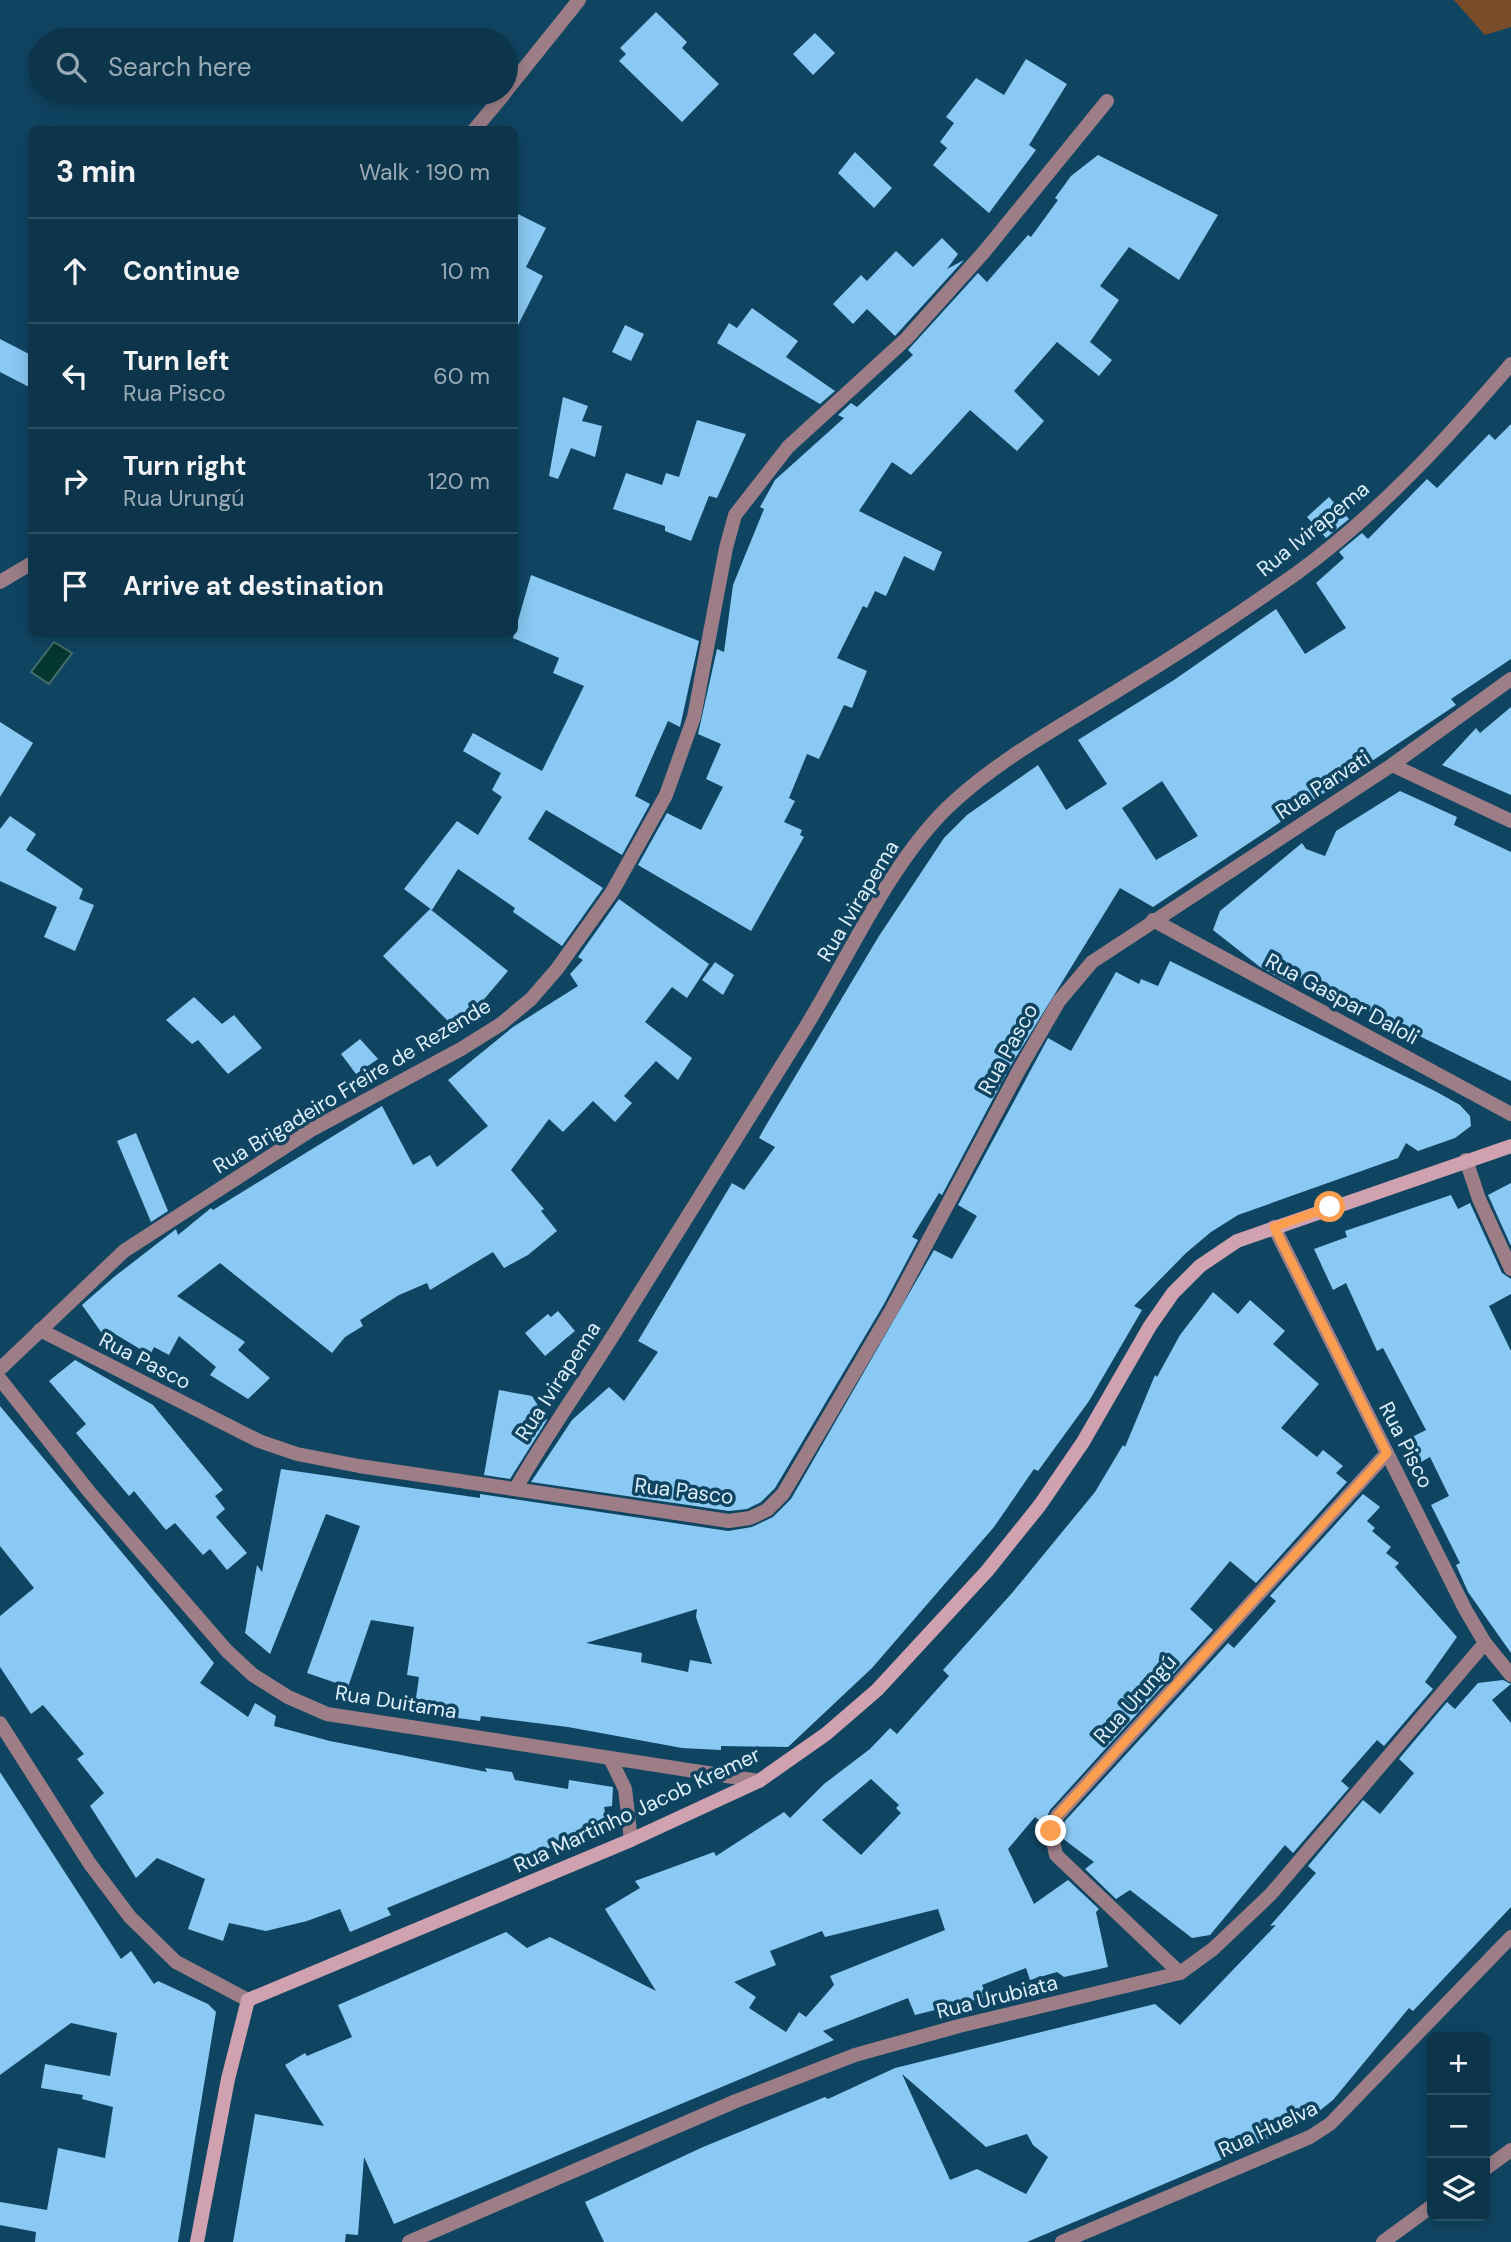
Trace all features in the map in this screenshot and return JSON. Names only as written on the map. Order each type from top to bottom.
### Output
[{"type":"street","points":[[518,76],[579,0]]},
{"type":"street","name":"Rua Brigadeiro Freire de Rezende","points":[[0,1369],[124,1251],[311,1130],[461,1049],[501,1024],[531,999],[557,969],[612,892],[666,795],[694,717],[726,548],[735,515],[788,447],[906,339],[984,252],[1107,101]]},
{"type":"street","points":[[477,126],[494,105]]},
{"type":"street","name":"Rua Ivirapema","points":[[516,1488],[550,1429],[617,1331],[828,991],[905,858],[946,810],[981,779],[1028,745],[1138,678],[1299,572],[1365,517],[1441,446],[1511,365]]},
{"type":"street","points":[[0,582],[28,565]]},
{"type":"street","name":"Rua Parvati","points":[[1153,920],[1392,765],[1511,679]]},
{"type":"street","points":[[1392,765],[1511,821]]},
{"type":"street","name":"Rua Pasco","points":[[40,1330],[133,1380],[272,1445],[359,1466],[729,1521],[750,1518],[767,1510],[783,1494],[803,1462],[872,1344],[1059,1001],[1093,962],[1153,920]]},
{"type":"street","name":"Rua Gaspar Daloli","points":[[1153,920],[1511,1115]]},
{"type":"street","name":"Rua Martinho Jacob Kremer","points":[[248,2000],[631,1840],[759,1781],[826,1734],[877,1690],[987,1571],[1062,1474],[1173,1293],[1200,1266],[1237,1241],[1511,1146]]},
{"type":"street","points":[[1466,1160],[1479,1199],[1511,1269]]},
{"type":"street","name":"Rua Pisco","points":[[1274,1227],[1465,1609],[1485,1643],[1511,1675]]},
{"type":"street","name":"Rua Duitama","points":[[0,1379],[91,1494],[227,1651],[265,1683],[288,1697],[327,1714],[759,1781]]},
{"type":"street","name":"Rua Urungú","points":[[1180,1973],[1056,1855],[1051,1831],[1057,1816],[1387,1453]]},
{"type":"street","name":"Rua Urubiata","points":[[409,2242],[736,2101],[855,2056],[959,2026],[1180,1973],[1213,1949],[1271,1894],[1485,1643]]},
{"type":"street","points":[[0,1723],[90,1864],[130,1917],[176,1962],[248,2000],[228,2079],[197,2242]]},
{"type":"street","points":[[610,1758],[625,1789],[631,1840]]},
{"type":"street","name":"Rua Huelva","points":[[1062,2242],[1310,2137],[1330,2124],[1511,1937]]},
{"type":"street","points":[[1490,2165],[1511,2150]]},
{"type":"street","points":[[1383,2242],[1427,2211]]},
{"type":"street","points":[[447,2242],[450,2225]]},
{"type":"shaded area","points":[[1454,0],[1511,0],[1511,27],[1485,35]]},
{"type":"shaded area","points":[[54,642],[72,653],[49,684],[31,672]]},
{"type":"building","points":[[656,12],[687,42],[682,48],[719,84],[682,122],[619,61],[626,54],[620,48]]},
{"type":"building","points":[[815,33],[835,53],[813,75],[793,54]]},
{"type":"building","points":[[1026,59],[1067,84],[1029,145],[1036,150],[989,213],[933,165],[947,148],[940,142],[954,123],[946,117],[976,78],[1004,95]]},
{"type":"building","points":[[855,152],[892,188],[874,208],[838,173]]},
{"type":"building","points":[[1098,155],[1218,215],[1179,280],[1129,247],[1100,286],[1119,300],[1090,342],[1112,360],[1099,376],[1057,342],[1014,391],[1044,421],[1017,451],[970,410],[911,475],[892,462],[859,511],[942,552],[934,571],[904,556],[886,596],[875,591],[867,608],[863,606],[837,658],[867,671],[852,708],[844,705],[819,759],[807,754],[789,798],[795,801],[784,822],[802,830],[800,835],[804,837],[751,931],[638,865],[667,813],[701,830],[723,787],[706,779],[721,744],[698,734],[717,649],[724,652],[733,585],[764,509],[760,507],[775,480],[844,418],[838,415],[851,403],[857,407],[913,355],[908,350],[978,273],[987,282],[1028,235],[1031,237],[1058,200],[1055,198],[1071,176]]},
{"type":"building","points":[[518,214],[546,228],[526,267],[543,276],[518,325]]},
{"type":"building","points":[[942,238],[958,254],[947,269],[964,260],[895,336],[867,309],[853,324],[833,304],[861,275],[867,281],[896,251],[913,267]]},
{"type":"building","points":[[752,308],[798,341],[786,357],[835,391],[820,404],[717,343],[729,323],[737,328]]},
{"type":"building","points":[[625,325],[644,334],[631,361],[612,352]]},
{"type":"building","points":[[0,339],[28,353],[28,386],[0,372]]},
{"type":"building","points":[[563,397],[588,406],[582,421],[602,426],[595,457],[571,448],[558,479],[549,476]]},
{"type":"building","points":[[697,420],[746,434],[717,498],[709,496],[691,541],[665,531],[665,526],[613,509],[626,473],[662,485],[666,473],[679,477]]},
{"type":"building","points":[[1511,424],[1511,659],[1451,699],[1456,705],[1153,907],[1120,888],[1011,1065],[942,1195],[939,1193],[912,1237],[918,1240],[884,1304],[775,1488],[761,1502],[747,1509],[729,1511],[531,1482],[572,1420],[609,1387],[624,1401],[658,1352],[638,1341],[732,1183],[744,1190],[775,1147],[759,1138],[765,1127],[879,936],[944,838],[967,815],[1038,765],[1066,810],[1107,784],[1078,740],[1174,680],[1276,609],[1305,654],[1346,628],[1316,583],[1344,558],[1339,552],[1362,533],[1368,539],[1427,479],[1437,488],[1489,434],[1495,440]],"holes":[[[1162,781],[1198,836],[1156,860],[1122,808]]]},
{"type":"building","points":[[1329,497],[1349,519],[1326,538],[1307,517]]},
{"type":"building","points":[[531,575],[699,641],[680,727],[668,721],[635,796],[650,804],[622,855],[546,810],[528,839],[603,888],[562,946],[513,912],[515,908],[458,869],[432,910],[404,889],[457,821],[478,835],[502,797],[492,790],[501,773],[463,751],[473,733],[542,771],[584,686],[553,673],[559,658],[513,638],[518,637],[518,620]]},
{"type":"building","points":[[1511,707],[1511,795],[1442,765],[1476,728],[1480,733]]},
{"type":"building","points":[[0,722],[33,743],[0,797]]},
{"type":"building","points":[[1400,791],[1457,817],[1454,825],[1511,852],[1511,1081],[1295,975],[1291,984],[1260,967],[1213,930],[1220,911],[1302,843],[1306,849],[1325,856],[1336,831]]},
{"type":"building","points":[[10,816],[36,834],[26,850],[83,889],[79,899],[94,905],[75,951],[44,937],[57,907],[0,881],[0,829]]},
{"type":"building","points":[[619,899],[709,964],[687,998],[672,987],[645,1022],[692,1058],[678,1080],[656,1061],[624,1096],[632,1103],[615,1122],[593,1101],[563,1132],[549,1119],[511,1170],[544,1209],[541,1211],[557,1231],[528,1255],[504,1268],[493,1252],[430,1290],[427,1283],[399,1295],[360,1320],[363,1326],[345,1337],[332,1353],[220,1263],[177,1296],[245,1342],[238,1350],[270,1378],[248,1399],[210,1375],[216,1367],[179,1336],[169,1355],[154,1347],[150,1355],[110,1331],[106,1339],[82,1305],[114,1277],[176,1229],[178,1235],[211,1208],[213,1210],[382,1106],[413,1165],[430,1155],[437,1167],[488,1126],[448,1080],[513,1027],[578,986],[570,974],[583,960],[578,957]]},
{"type":"building","points":[[430,909],[508,971],[480,1004],[448,1021],[383,956]]},
{"type":"building","points":[[1170,961],[1435,1091],[1460,1105],[1470,1116],[1471,1126],[1455,1138],[1418,1151],[1406,1143],[1398,1158],[1238,1215],[1211,1232],[1186,1253],[1134,1306],[1142,1310],[1089,1401],[1038,1471],[1034,1469],[994,1527],[872,1668],[788,1747],[721,1746],[721,1750],[682,1748],[568,1727],[481,1716],[480,1721],[414,1712],[419,1677],[407,1675],[414,1627],[371,1620],[348,1687],[307,1673],[360,1526],[326,1514],[270,1654],[245,1633],[257,1565],[262,1572],[281,1469],[480,1498],[480,1494],[728,1531],[752,1527],[773,1517],[791,1499],[934,1250],[952,1259],[977,1216],[958,1205],[1048,1038],[1071,1051],[1116,972],[1139,984],[1141,979],[1158,986]],"holes":[[[697,1609],[696,1617],[712,1664],[690,1660],[688,1672],[641,1662],[642,1653],[586,1643]]]},
{"type":"building","points":[[715,962],[734,975],[723,995],[702,980]]},
{"type":"building","points":[[194,997],[222,1024],[234,1015],[262,1048],[228,1074],[198,1040],[192,1044],[166,1020]]},
{"type":"building","points":[[360,1039],[378,1059],[356,1074],[341,1054]]},
{"type":"building","points":[[136,1133],[168,1211],[151,1222],[117,1141]]},
{"type":"building","points":[[1511,1183],[1511,1246],[1488,1195]]},
{"type":"building","points":[[1451,1195],[1458,1209],[1470,1203],[1502,1273],[1511,1279],[1511,1294],[1489,1306],[1511,1351],[1511,1653],[1468,1592],[1456,1565],[1460,1563],[1431,1505],[1449,1496],[1430,1457],[1414,1466],[1402,1442],[1426,1430],[1383,1348],[1377,1351],[1346,1283],[1333,1290],[1314,1249],[1347,1237],[1345,1231]]},
{"type":"building","points":[[1213,1292],[1238,1314],[1250,1300],[1285,1331],[1273,1344],[1319,1384],[1281,1428],[1317,1457],[1323,1450],[1343,1466],[1336,1473],[1347,1482],[1256,1583],[1230,1561],[1190,1609],[1213,1630],[1050,1810],[1044,1824],[1035,1817],[1008,1849],[1034,1904],[1068,1880],[1099,1909],[1096,1912],[1108,1967],[1064,1977],[1057,1972],[1030,1980],[1026,1968],[982,1985],[987,1997],[915,2015],[908,1998],[823,2031],[834,2040],[394,2224],[364,2157],[358,2235],[346,2234],[345,2242],[233,2242],[255,2114],[324,2126],[285,2065],[305,2053],[307,2056],[352,2037],[338,2005],[506,1932],[527,1948],[550,1937],[656,1991],[605,1909],[640,1888],[635,1881],[714,1852],[716,1856],[784,1812],[790,1818],[824,1784],[870,1749],[890,1728],[897,1734],[949,1676],[943,1670],[1012,1593],[1095,1492],[1123,1445],[1125,1447],[1155,1375],[1157,1377],[1180,1335]],"holes":[[[871,1779],[899,1805],[896,1808],[901,1813],[861,1855],[822,1820]],[[938,1909],[945,1930],[830,1976],[834,1985],[806,2017],[799,2012],[786,2032],[749,2008],[756,1997],[734,1982],[776,1965],[770,1951],[822,1931],[825,1937]]]},
{"type":"building","points":[[558,1311],[575,1331],[545,1356],[525,1333],[548,1314],[551,1317]]},
{"type":"building","points":[[75,1360],[153,1405],[223,1490],[215,1496],[225,1509],[216,1517],[247,1553],[227,1570],[210,1549],[203,1555],[175,1523],[166,1530],[134,1491],[129,1496],[76,1433],[86,1424],[49,1381]]},
{"type":"building","points":[[499,1390],[532,1396],[547,1420],[510,1479],[484,1475]]},
{"type":"building","points":[[0,1406],[214,1663],[200,1683],[248,1717],[255,1703],[276,1716],[274,1726],[330,1741],[487,1772],[485,1768],[512,1772],[515,1780],[568,1789],[569,1780],[613,1787],[612,1806],[604,1807],[607,1824],[516,1862],[513,1856],[387,1908],[391,1915],[350,1932],[340,1909],[266,1931],[229,1923],[223,1941],[188,1929],[205,1879],[157,1858],[136,1878],[90,1806],[104,1793],[77,1759],[84,1754],[43,1705],[31,1714],[0,1667],[0,1616],[34,1588],[0,1546]]},
{"type":"building","points":[[1363,1494],[1380,1507],[1367,1521],[1375,1528],[1372,1531],[1391,1547],[1386,1553],[1399,1563],[1395,1567],[1457,1637],[1425,1682],[1433,1689],[1384,1746],[1377,1740],[1341,1781],[1349,1788],[1293,1853],[1285,1845],[1210,1935],[1192,1938],[1130,1890],[1116,1899],[1085,1869],[1094,1862],[1062,1838],[1065,1821],[1228,1643],[1234,1648],[1276,1601],[1270,1596]]},
{"type":"building","points":[[1503,1680],[1511,1684],[1492,1700],[1511,1723],[1511,1907],[1413,2011],[1409,2008],[1333,2100],[1313,2116],[1249,2148],[1027,2242],[604,2242],[585,2202],[703,2147],[825,2097],[828,2099],[895,2068],[1155,2004],[1180,2025],[1276,1925],[1270,1926],[1316,1873],[1308,1866],[1363,1800],[1380,1814],[1414,1773],[1399,1759],[1447,1702],[1455,1709],[1478,1683]],"holes":[[[902,2074],[986,2147],[1027,2134],[1033,2145],[1048,2157],[1026,2194],[977,2169],[950,2180]]]},
{"type":"building","points":[[0,1772],[121,1959],[131,1951],[154,1984],[158,1981],[208,2004],[216,2012],[178,2242],[35,2242],[36,2232],[0,2225],[0,2202],[47,2210],[58,2148],[105,2158],[113,2107],[82,2099],[83,2095],[41,2088],[45,2064],[110,2076],[117,2033],[71,2023],[0,2075]]},
{"type":"route","points":[[1051,1831],[1057,1816],[1387,1453],[1274,1227],[1330,1207]]}]
